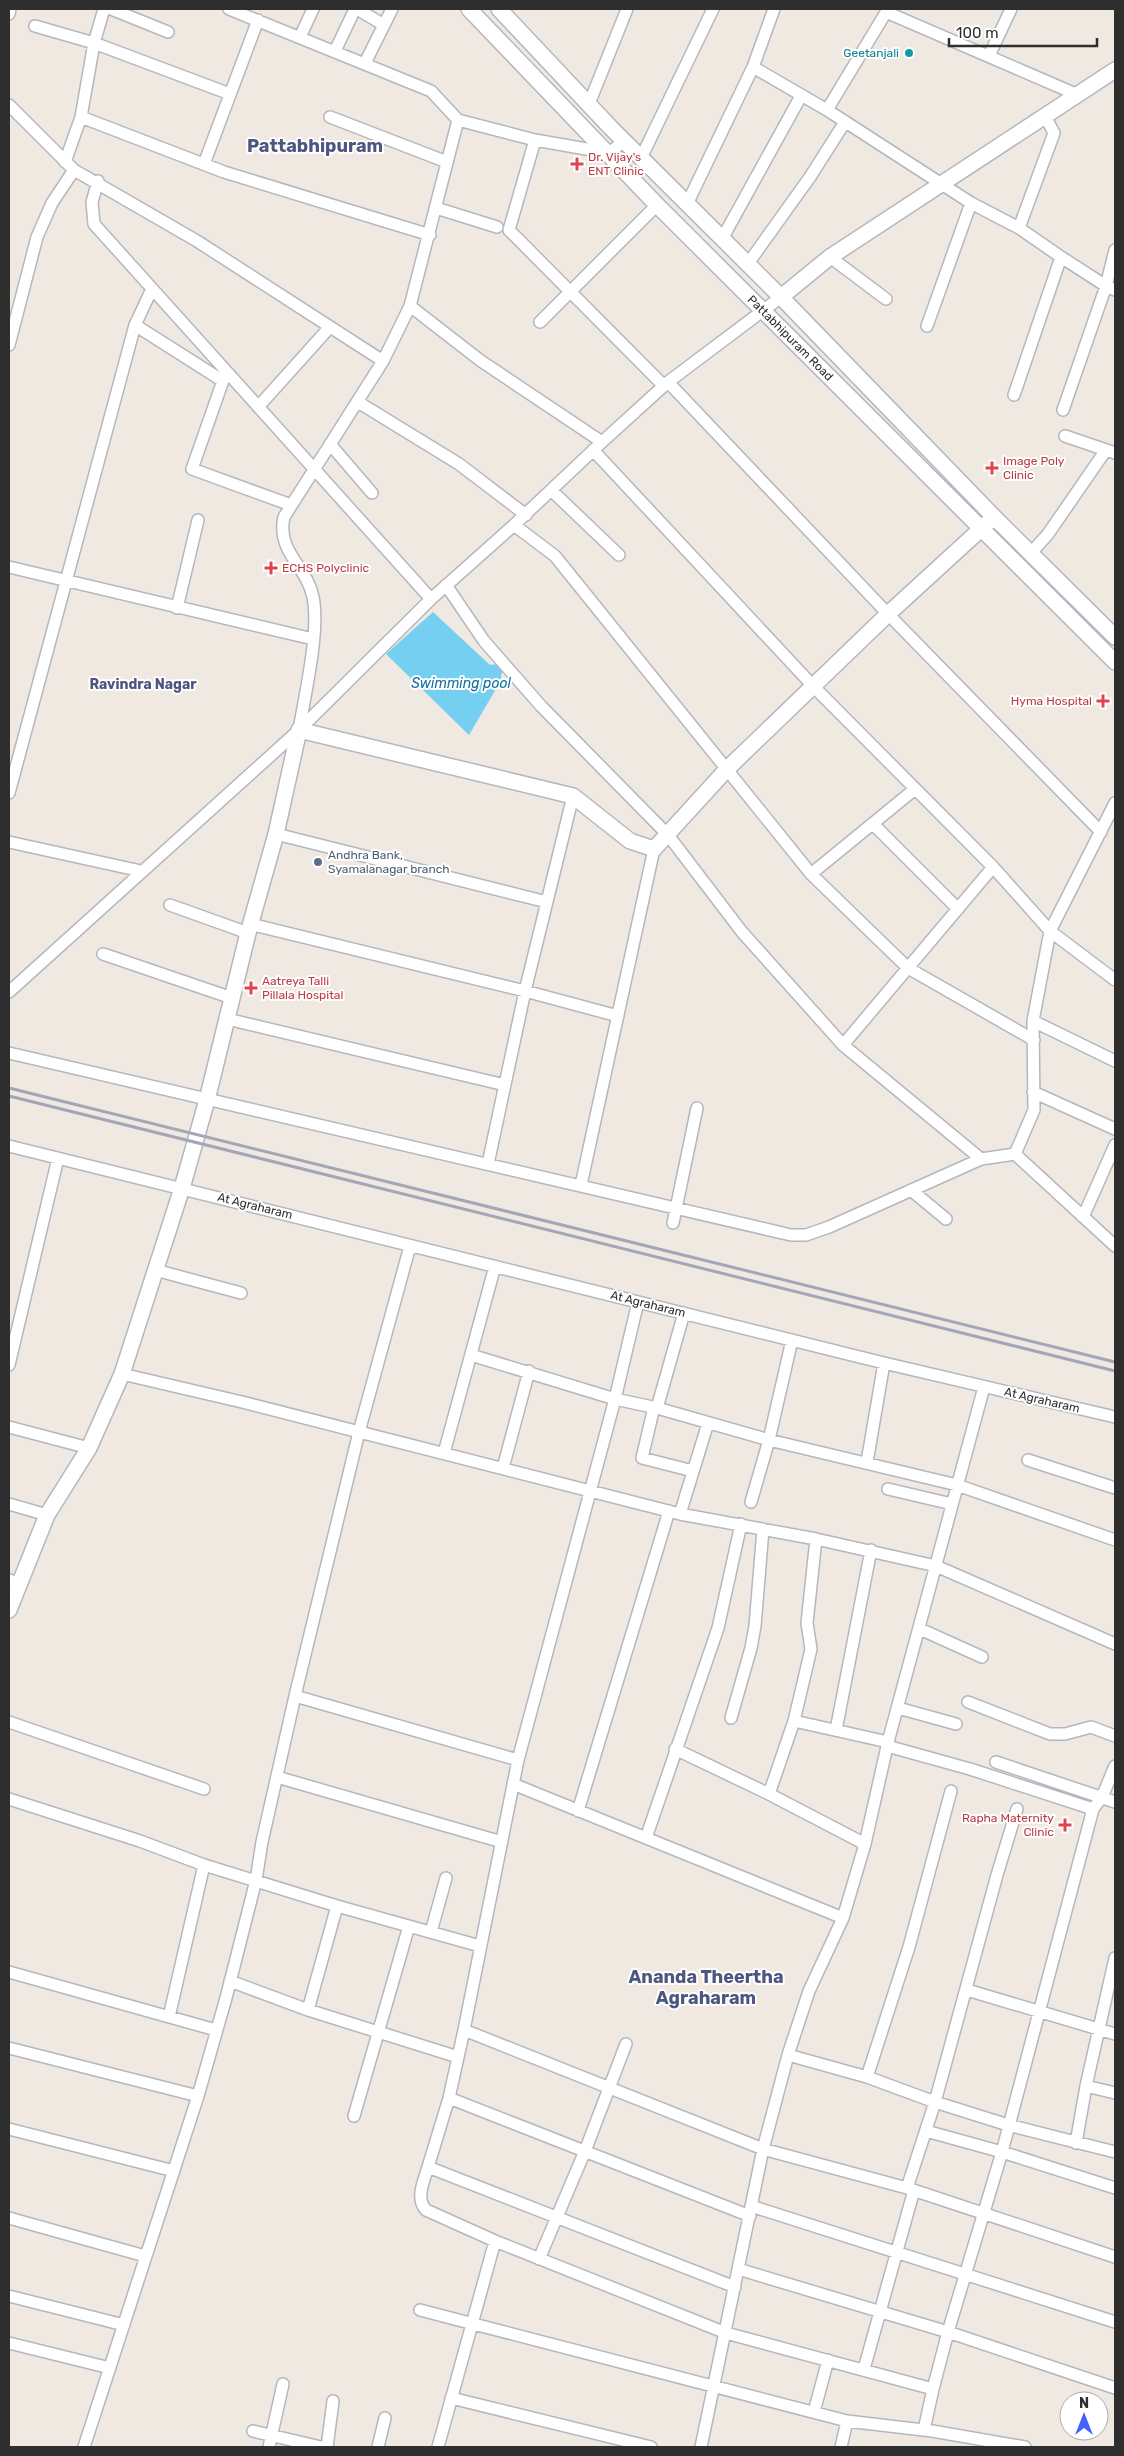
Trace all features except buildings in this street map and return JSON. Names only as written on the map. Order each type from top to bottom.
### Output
[{"type":"street","points":[[9,14],[10,9]]},
{"type":"street","points":[[65,162],[81,117],[94,43],[104,9]]},
{"type":"street","points":[[111,9],[168,32]]},
{"type":"street","points":[[229,9],[431,91],[458,120],[535,140],[609,153],[624,141]]},
{"type":"street","points":[[300,37],[313,9]]},
{"type":"street","points":[[335,51],[356,9],[384,25]]},
{"type":"street","points":[[365,63],[392,9]]},
{"type":"street","name":"Pattabhipuram Road","points":[[469,9],[657,205],[1115,662]]},
{"type":"street","name":"Pattabhipuram Road","points":[[499,9],[512,14],[589,104],[624,141],[781,297],[994,518],[1114,632]]},
{"type":"street","points":[[589,104],[627,9]]},
{"type":"street","points":[[641,158],[713,9]]},
{"type":"street","points":[[687,204],[753,67],[774,9]]},
{"type":"street","points":[[988,56],[1011,9]]},
{"type":"street","points":[[828,110],[887,11],[1078,95]]},
{"type":"street","points":[[204,164],[258,20]]},
{"type":"street","points":[[35,26],[94,43],[230,94]]},
{"type":"street","points":[[753,67],[828,110],[971,203],[1020,228],[1061,257],[1111,288]]},
{"type":"street","points":[[9,992],[299,730],[431,599],[666,384],[781,297],[830,257],[1046,118],[1115,70]]},
{"type":"street","points":[[722,239],[801,96]]},
{"type":"street","points":[[9,105],[74,170],[98,181],[197,241],[329,328],[384,361]]},
{"type":"street","points":[[81,117],[224,172],[430,235]]},
{"type":"street","points":[[330,117],[447,162]]},
{"type":"street","points":[[1020,228],[1054,134],[1046,118]]},
{"type":"street","points":[[9,1610],[14,1582],[47,1515],[89,1448],[122,1374],[182,1188],[207,1100],[249,928],[276,834],[299,730],[314,639],[314,598],[309,585],[283,542],[282,528],[291,505],[384,361],[410,306],[430,235],[458,120]]},
{"type":"street","points":[[747,265],[810,176],[845,122]]},
{"type":"street","points":[[535,140],[509,230],[666,384],[1101,832]]},
{"type":"street","points":[[9,345],[37,237],[52,203],[74,170]]},
{"type":"street","points":[[98,181],[92,202],[94,224],[225,376],[258,407],[431,599]]},
{"type":"street","points":[[927,326],[971,203]]},
{"type":"street","points":[[540,322],[657,205]]},
{"type":"street","points":[[436,208],[497,227]]},
{"type":"street","points":[[1063,410],[1111,288],[1115,250]]},
{"type":"street","points":[[830,257],[886,300]]},
{"type":"street","points":[[1014,395],[1061,257]]},
{"type":"street","points":[[9,793],[135,325],[151,291]]},
{"type":"street","points":[[410,306],[481,361],[602,442]]},
{"type":"street","points":[[135,325],[225,376]]},
{"type":"street","points":[[258,407],[329,328]]},
{"type":"street","points":[[225,376],[192,469],[291,505]]},
{"type":"street","points":[[358,402],[460,464],[526,514]]},
{"type":"street","points":[[1031,553],[1048,534],[1111,452],[1065,436]]},
{"type":"street","points":[[330,444],[372,493]]},
{"type":"street","points":[[593,450],[813,686],[993,867],[1050,931],[1115,979]]},
{"type":"street","points":[[551,490],[619,555]]},
{"type":"street","points":[[581,1185],[654,849],[727,769],[888,614],[994,518]]},
{"type":"street","points":[[177,608],[198,520]]},
{"type":"street","points":[[514,525],[555,556],[811,874],[908,968],[1034,1040]]},
{"type":"street","points":[[9,567],[314,639]]},
{"type":"street","points":[[446,585],[484,641],[541,706],[668,835],[742,932],[843,1045],[981,1159]]},
{"type":"street","points":[[299,730],[573,796],[630,841],[654,849]]},
{"type":"street","points":[[811,874],[915,789]]},
{"type":"street","points":[[488,1164],[525,990],[573,796]]},
{"type":"street","points":[[1015,1154],[1034,1110],[1033,1021],[1050,931],[1115,803]]},
{"type":"street","points":[[872,824],[958,909]]},
{"type":"street","points":[[276,834],[547,902]]},
{"type":"street","points":[[9,842],[141,871]]},
{"type":"street","points":[[843,1045],[993,867]]},
{"type":"street","points":[[170,905],[249,928],[525,990],[618,1016]]},
{"type":"street","points":[[103,954],[232,998]]},
{"type":"street","points":[[227,1019],[505,1085]]},
{"type":"street","points":[[1033,1021],[1115,1061]]},
{"type":"street","points":[[9,1053],[791,1235],[806,1235],[981,1159],[1015,1154]]},
{"type":"street","points":[[1034,1092],[1115,1129]]},
{"type":"street","points":[[673,1223],[678,1208],[697,1108]]},
{"type":"street","points":[[1083,1217],[1115,1145]]},
{"type":"street","name":"At Agraharam","points":[[9,1146],[884,1363],[1115,1417]]},
{"type":"street","points":[[1015,1154],[1115,1246]]},
{"type":"street","points":[[9,1365],[58,1158]]},
{"type":"street","points":[[911,1190],[946,1219]]},
{"type":"street","points":[[84,2447],[198,2096],[230,1981],[256,1880],[262,1842],[295,1696],[360,1432],[410,1246]]},
{"type":"street","points":[[444,1453],[495,1266]]},
{"type":"street","points":[[155,1270],[241,1293]]},
{"type":"street","points":[[638,1302],[615,1398],[512,1784],[464,2030],[449,2098],[420,2197],[422,2205],[426,2210],[494,2244],[539,2258],[726,2333],[933,2389]]},
{"type":"street","points":[[684,1313],[642,1458],[693,1471]]},
{"type":"street","points":[[751,1502],[769,1440],[792,1340]]},
{"type":"street","points":[[471,1355],[530,1371],[615,1398],[769,1440],[957,1484],[1115,1540]]},
{"type":"street","points":[[868,1462],[884,1363]]},
{"type":"street","points":[[503,1468],[530,1371]]},
{"type":"street","points":[[122,1374],[444,1453],[674,1513],[816,1538],[936,1566],[1115,1644]]},
{"type":"street","points":[[701,2447],[736,2288],[738,2269],[763,2149],[788,2055],[809,1991],[843,1918],[865,1844],[888,1744],[984,1387]]},
{"type":"street","points":[[578,1811],[674,1513],[693,1471],[708,1423]]},
{"type":"street","points":[[9,1427],[89,1448]]},
{"type":"street","points":[[1028,1460],[1115,1488]]},
{"type":"street","points":[[888,1489],[952,1504]]},
{"type":"street","points":[[9,1504],[47,1515]]},
{"type":"street","points":[[646,1838],[718,1628],[741,1524]]},
{"type":"street","points":[[731,1718],[751,1648],[755,1626],[763,1529]]},
{"type":"street","points":[[769,1794],[794,1721],[811,1649],[807,1623],[816,1538]]},
{"type":"street","points":[[836,1730],[871,1550]]},
{"type":"street","points":[[920,1629],[982,1657]]},
{"type":"street","points":[[295,1696],[518,1760]]},
{"type":"street","points":[[968,1702],[1050,1734],[1065,1734],[1091,1727],[1115,1736]]},
{"type":"street","points":[[898,1708],[956,1724]]},
{"type":"street","points":[[794,1721],[888,1744],[1093,1809]]},
{"type":"street","points":[[9,1722],[204,1789]]},
{"type":"street","points":[[676,1749],[769,1794],[865,1844]]},
{"type":"street","points":[[996,1762],[1115,1802]]},
{"type":"street","points":[[924,2430],[948,2332],[1002,2152],[1093,1809],[1102,1797],[1115,1766]]},
{"type":"street","points":[[276,1777],[502,1842]]},
{"type":"street","points":[[512,1784],[843,1918]]},
{"type":"street","points":[[867,2077],[909,1947],[951,1791]]},
{"type":"street","points":[[9,1800],[140,1841],[204,1865],[337,1906],[480,1946]]},
{"type":"street","points":[[864,2369],[896,2252],[910,2189],[967,1990],[996,1875],[1017,1809]]},
{"type":"street","points":[[170,2017],[204,1865]]},
{"type":"street","points":[[431,1932],[446,1878]]},
{"type":"street","points":[[308,2010],[337,1906]]},
{"type":"street","points":[[354,2116],[409,1926]]},
{"type":"street","points":[[1076,2143],[1098,2029],[1115,1958]]},
{"type":"street","points":[[9,1972],[216,2030]]},
{"type":"street","points":[[230,1981],[308,2010],[458,2057]]},
{"type":"street","points":[[967,1990],[1115,2034]]},
{"type":"street","points":[[464,2030],[763,2149],[910,2189],[1115,2257]]},
{"type":"street","points":[[539,2258],[585,2151],[626,2044]]},
{"type":"street","points":[[9,2048],[198,2096]]},
{"type":"street","points":[[788,2055],[867,2077],[935,2102],[1008,2125],[1115,2152]]},
{"type":"street","points":[[1086,2086],[1115,2094]]},
{"type":"street","points":[[449,2098],[585,2151],[750,2211],[896,2252],[1115,2322]]},
{"type":"street","points":[[9,2129],[174,2171]]},
{"type":"street","points":[[926,2131],[1002,2152],[1115,2188]]},
{"type":"street","points":[[428,2167],[736,2288]]},
{"type":"street","points":[[9,2218],[146,2256]]},
{"type":"street","points":[[438,2447],[494,2244]]},
{"type":"street","points":[[738,2269],[948,2332],[1115,2388]]},
{"type":"street","points":[[9,2296],[124,2325]]},
{"type":"street","points":[[420,2310],[847,2421],[924,2430],[1025,2447]]},
{"type":"street","points":[[9,2343],[110,2368]]},
{"type":"street","points":[[814,2412],[828,2360]]},
{"type":"street","points":[[269,2447],[283,2384]]},
{"type":"street","points":[[451,2398],[651,2447]]},
{"type":"street","points":[[327,2447],[333,2401]]},
{"type":"street","points":[[378,2447],[385,2418]]},
{"type":"street","points":[[841,2447],[847,2421]]},
{"type":"street","points":[[253,2431],[321,2447]]},
{"type":"water","name":"Swimming pool","points":[[433,612],[490,665],[504,663],[500,682],[469,735],[386,654]]},
{"type":"railway","points":[[9,1088],[1115,1362]]},
{"type":"railway","points":[[9,1096],[1115,1371]]},
{"type":"place","name":"Geetanjali","points":[[909,53]]},
{"type":"place","name":"Dr. Vijay's ENT Clinic","points":[[577,164]]},
{"type":"place","name":"Image Poly Clinic","points":[[992,468]]},
{"type":"place","name":"ECHS Polyclinic","points":[[271,568]]},
{"type":"place","name":"Hyma Hospital","points":[[1103,701]]},
{"type":"place","name":"Andhra Bank, Syamalanagar branch","points":[[318,862]]},
{"type":"place","name":"Aatreya Talli Pillala Hospital","points":[[251,988]]},
{"type":"place","name":"Rapha Maternity Clinic","points":[[1065,1825]]},
{"type":"district","name":"Pattabhipuram","points":[[315,146]]},
{"type":"district","name":"Ravindra Nagar","points":[[143,684]]},
{"type":"district","name":"Ananda Theertha Agraharam","points":[[706,1987]]}]
